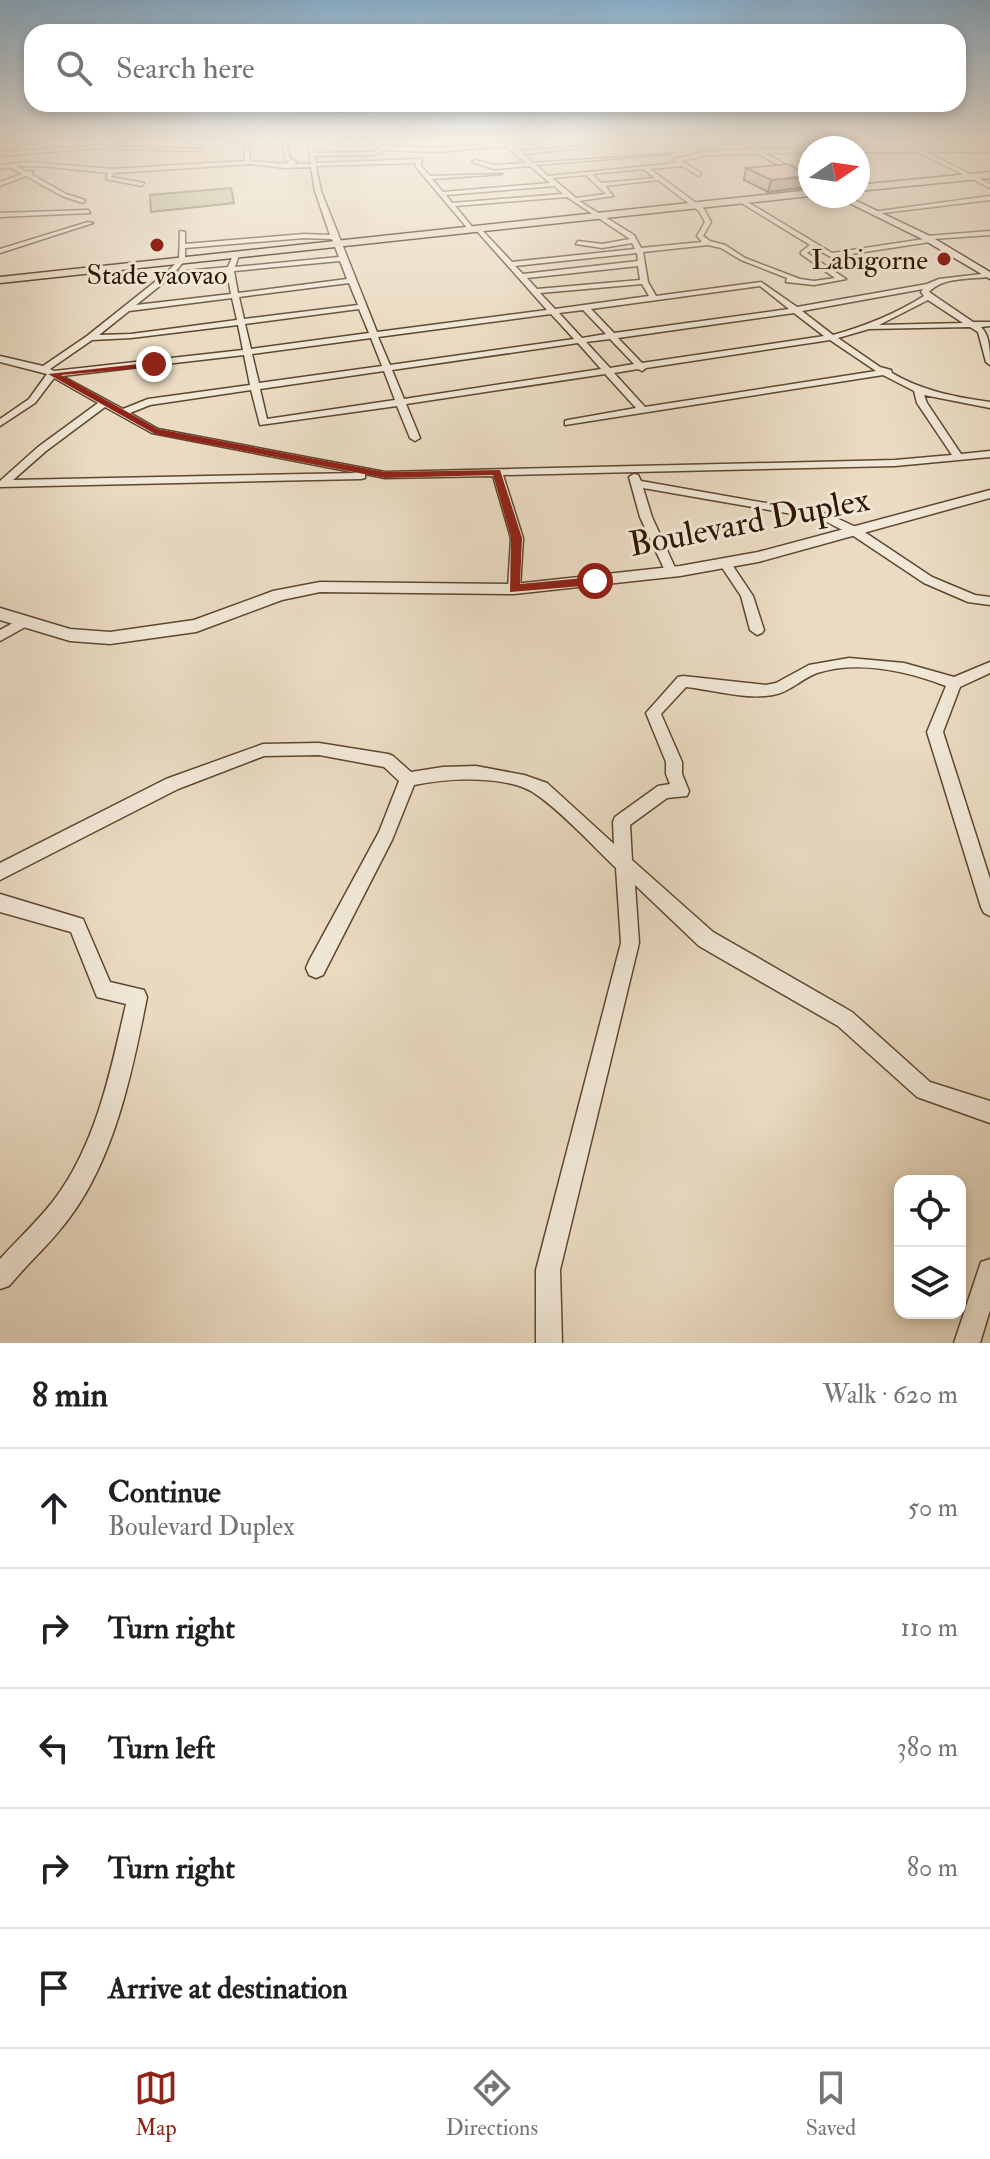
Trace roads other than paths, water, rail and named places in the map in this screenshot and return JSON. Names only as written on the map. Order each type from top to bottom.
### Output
[{"type":"main road","points":[[0,280],[236,255],[335,241],[727,203]]},
{"type":"main road","points":[[866,208],[928,239],[989,275]]},
{"type":"street","points":[[322,203],[360,307],[415,438]]},
{"type":"street","points":[[449,203],[524,276],[643,410]]},
{"type":"street","points":[[451,205],[491,203]]},
{"type":"street","points":[[579,203],[635,240],[644,282],[654,298]]},
{"type":"street","points":[[692,203],[708,222],[700,236],[708,243]]},
{"type":"street","points":[[745,203],[831,255],[928,239],[990,233]]},
{"type":"street","points":[[875,212],[952,203]]},
{"type":"street","points":[[0,215],[88,212]]},
{"type":"street","points":[[0,251],[90,223]]},
{"type":"street","points":[[0,423],[32,401],[48,371],[169,275],[182,260],[185,246],[182,232]]},
{"type":"street","points":[[185,246],[304,236],[335,241]]},
{"type":"street","points":[[578,243],[602,246],[635,240]]},
{"type":"street","points":[[511,264],[640,253],[708,243],[723,246],[743,259],[796,279],[814,283],[842,279],[803,253],[814,245]]},
{"type":"street","points":[[236,255],[230,271],[263,423],[642,368],[871,328],[990,324]]},
{"type":"street","points":[[169,275],[343,259]]},
{"type":"street","points":[[524,276],[642,263]]},
{"type":"street","points":[[871,328],[928,292],[939,281],[989,275]]},
{"type":"street","points":[[0,359],[48,371],[248,352],[796,279]]},
{"type":"street","points":[[125,309],[350,281]]},
{"type":"street","points":[[537,291],[644,282]]},
{"type":"street","points":[[761,284],[833,337],[918,389],[990,405]]},
{"type":"street","points":[[123,413],[148,402],[928,292],[976,325],[985,336],[990,362]]},
{"type":"street","points":[[90,338],[131,336],[360,307]]},
{"type":"street","points":[[585,307],[642,368]]},
{"type":"street","points":[[0,365],[13,364]]},
{"type":"street","points":[[48,371],[155,431],[385,475]]},
{"type":"street","points":[[568,423],[888,372]]},
{"type":"street","points":[[918,389],[922,403],[959,458]]},
{"type":"street","points":[[2,484],[42,449],[106,402]]},
{"type":"street","points":[[2,484],[629,470],[959,458],[990,454]]},
{"type":"street","points":[[629,470],[639,484],[646,517],[671,572]]},
{"type":"street","points":[[497,472],[517,538],[514,589]]},
{"type":"street","points":[[639,484],[824,516],[856,532],[895,562],[928,580],[973,599],[990,601]]},
{"type":"street","name":"Boulevard Duplex","points":[[0,614],[70,635],[110,638],[196,626],[279,595],[320,587],[514,589],[671,572],[725,563],[856,532],[990,494]]},
{"type":"street","points":[[725,563],[747,596],[757,630]]},
{"type":"street","points":[[0,636],[22,623]]},
{"type":"street","points":[[549,1343],[548,1270],[630,943],[625,890],[627,866],[621,822],[664,791],[681,791],[674,774],[674,762],[653,713],[683,681],[776,689],[814,669],[861,665],[928,673],[954,683]]},
{"type":"street","points":[[990,667],[954,683],[935,732],[990,907]]},
{"type":"street","points":[[0,872],[172,784],[263,750],[319,749],[388,761],[408,779]]},
{"type":"street","points":[[408,779],[443,771],[478,771],[514,778],[541,788],[706,939],[845,1019],[924,1090],[990,1112]]},
{"type":"street","points":[[316,968],[386,835],[408,779]]},
{"type":"street","points":[[0,903],[77,925],[104,990],[137,997],[128,1045],[90,1158],[69,1200],[0,1277]]},
{"type":"street","points":[[967,1343],[990,1271]]},
{"type":"place","name":"Stade vaovao","points":[[157,245]]},
{"type":"place","name":"Labigorne","points":[[944,259]]}]
